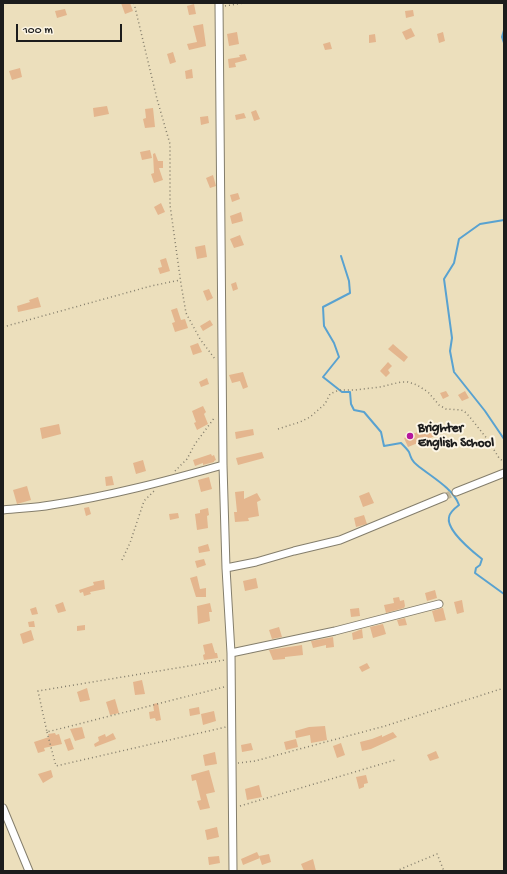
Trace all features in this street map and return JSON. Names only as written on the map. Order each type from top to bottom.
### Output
[{"type":"street","points":[[219,4],[223,465],[226,568],[231,656],[233,871]]},
{"type":"street","points":[[3,510],[51,505],[123,492],[223,465]]},
{"type":"street","points":[[456,492],[504,473]]},
{"type":"street","points":[[226,568],[256,562],[340,540],[444,497]]},
{"type":"street","points":[[231,656],[439,604]]},
{"type":"street","points":[[3,808],[29,871]]},
{"type":"path","points":[[134,3],[157,99],[170,144],[170,205],[186,313],[200,339],[222,369]]},
{"type":"path","points":[[219,4],[222,7],[244,3]]},
{"type":"path","points":[[3,327],[151,286],[180,280]]},
{"type":"path","points":[[278,429],[300,422],[310,416],[325,404],[330,394],[339,390],[355,390],[408,382],[417,385],[428,392],[446,409],[464,411],[504,462]]},
{"type":"path","points":[[231,656],[38,691],[56,766],[232,725]]},
{"type":"path","points":[[47,732],[231,686]]},
{"type":"path","points":[[233,763],[255,761],[384,726],[504,688]]},
{"type":"path","points":[[232,808],[395,760]]},
{"type":"path","points":[[396,871],[438,854],[444,871]]},
{"type":"building","points":[[121,3],[130,3],[133,11],[125,14]]},
{"type":"building","points":[[194,4],[196,14],[189,15],[187,6]]},
{"type":"building","points":[[65,9],[67,15],[57,18],[55,11]]},
{"type":"building","points":[[413,10],[414,16],[406,18],[405,11]]},
{"type":"building","points":[[203,24],[206,46],[189,50],[187,44],[197,42],[193,26]]},
{"type":"building","points":[[411,28],[415,36],[406,40],[402,32]]},
{"type":"building","points":[[237,32],[239,44],[229,46],[227,34]]},
{"type":"building","points":[[443,32],[445,41],[439,43],[437,34]]},
{"type":"building","points":[[375,34],[376,42],[369,43],[369,35]]},
{"type":"building","points":[[330,42],[332,49],[325,50],[323,44]]},
{"type":"building","points":[[173,52],[176,62],[170,64],[167,54]]},
{"type":"building","points":[[245,54],[247,60],[235,63],[236,67],[229,68],[228,59],[240,57],[239,55]]},
{"type":"building","points":[[20,68],[22,77],[12,80],[9,71]]},
{"type":"building","points":[[192,69],[193,78],[186,79],[185,71]]},
{"type":"building","points":[[107,106],[109,114],[94,117],[93,108]]},
{"type":"building","points":[[153,108],[155,127],[145,128],[143,119],[146,118],[145,109]]},
{"type":"building","points":[[256,110],[260,119],[254,121],[251,112]]},
{"type":"building","points":[[244,113],[246,118],[236,120],[235,115]]},
{"type":"building","points":[[208,116],[209,123],[201,125],[200,117]]},
{"type":"building","points":[[150,150],[152,158],[142,160],[140,152]]},
{"type":"building","points":[[155,153],[158,161],[163,161],[163,168],[159,168],[163,180],[154,183],[151,174],[154,173],[153,154]]},
{"type":"building","points":[[213,175],[216,186],[210,188],[206,178]]},
{"type":"building","points":[[238,193],[240,199],[232,202],[230,195]]},
{"type":"building","points":[[161,203],[165,212],[158,215],[154,207]]},
{"type":"building","points":[[241,212],[243,221],[232,224],[230,216]]},
{"type":"building","points":[[240,235],[244,245],[234,248],[230,239]]},
{"type":"building","points":[[205,245],[207,257],[197,259],[195,247]]},
{"type":"building","points":[[166,258],[170,271],[160,274],[158,268],[162,267],[160,260]]},
{"type":"building","points":[[236,282],[238,289],[233,291],[231,284]]},
{"type":"building","points":[[209,289],[213,298],[207,301],[203,291]]},
{"type":"building","points":[[38,297],[41,307],[18,312],[17,306],[30,302],[29,300]]},
{"type":"building","points":[[177,308],[181,320],[185,319],[188,328],[175,332],[172,323],[175,322],[171,310]]},
{"type":"building","points":[[210,320],[213,325],[203,331],[200,326]]},
{"type":"building","points":[[198,343],[202,352],[193,355],[190,346]]},
{"type":"building","points":[[393,344],[408,357],[404,362],[388,349]]},
{"type":"building","points":[[388,362],[392,366],[388,370],[390,373],[386,377],[380,371]]},
{"type":"building","points":[[243,372],[248,387],[243,389],[240,381],[232,383],[229,375]]},
{"type":"building","points":[[207,378],[209,384],[201,387],[199,382]]},
{"type":"building","points":[[446,391],[449,396],[443,399],[440,393]]},
{"type":"building","points":[[465,391],[469,398],[462,401],[458,395]]},
{"type":"building","points":[[203,406],[206,412],[204,414],[208,424],[197,430],[192,411]]},
{"type":"building","points":[[59,424],[61,434],[42,439],[40,428]]},
{"type":"building","points":[[436,424],[440,434],[408,447],[404,438]]},
{"type":"building","points":[[253,429],[254,435],[236,439],[235,432]]},
{"type":"building","points":[[262,452],[264,458],[238,465],[236,458]]},
{"type":"building","points":[[211,454],[212,456],[214,455],[216,460],[214,462],[203,465],[203,463],[195,466],[193,460]]},
{"type":"building","points":[[143,460],[146,471],[136,474],[133,463]]},
{"type":"building","points":[[112,476],[114,485],[106,486],[105,477]]},
{"type":"building","points":[[209,477],[212,489],[201,492],[198,480]]},
{"type":"building","points":[[27,486],[31,500],[17,504],[13,490]]},
{"type":"building","points":[[244,491],[244,499],[257,493],[261,500],[257,502],[259,516],[248,518],[249,521],[235,522],[234,512],[237,512],[235,492]]},
{"type":"building","points":[[369,492],[374,503],[363,507],[359,496]]},
{"type":"building","points":[[89,507],[91,514],[86,516],[84,508]]},
{"type":"building","points":[[208,508],[208,528],[197,530],[195,514],[200,513],[200,510]]},
{"type":"building","points":[[178,513],[179,518],[170,520],[169,514]]},
{"type":"building","points":[[364,515],[367,524],[356,527],[354,518]]},
{"type":"building","points":[[208,544],[210,551],[199,553],[198,547]]},
{"type":"building","points":[[204,559],[206,565],[197,568],[195,561]]},
{"type":"building","points":[[197,576],[200,589],[206,588],[206,597],[196,597],[190,578]]},
{"type":"building","points":[[256,578],[258,588],[245,591],[243,581]]},
{"type":"building","points":[[104,580],[105,589],[90,592],[91,594],[84,596],[83,592],[80,593],[79,590],[94,585],[93,582]]},
{"type":"building","points":[[435,590],[437,598],[427,601],[425,593]]},
{"type":"building","points":[[399,597],[400,601],[404,600],[404,608],[386,613],[384,605],[394,603],[393,598]]},
{"type":"building","points":[[462,600],[464,612],[457,614],[454,602]]},
{"type":"building","points":[[63,602],[66,611],[58,613],[55,605]]},
{"type":"building","points":[[210,603],[212,612],[209,612],[210,621],[198,624],[197,606]]},
{"type":"building","points":[[36,607],[38,614],[32,615],[30,609]]},
{"type":"building","points":[[359,608],[360,616],[351,617],[350,609]]},
{"type":"building","points":[[443,608],[446,620],[435,622],[432,611]]},
{"type":"building","points":[[405,618],[407,625],[399,626],[397,620]]},
{"type":"building","points":[[34,621],[35,627],[29,627],[28,622]]},
{"type":"building","points":[[383,624],[386,634],[373,638],[370,627]]},
{"type":"building","points":[[85,625],[85,630],[77,631],[77,626]]},
{"type":"building","points":[[279,627],[282,637],[272,639],[269,630]]},
{"type":"building","points":[[362,629],[363,638],[353,640],[352,633]]},
{"type":"building","points":[[31,630],[34,640],[23,644],[20,634]]},
{"type":"building","points":[[333,637],[334,647],[326,648],[326,645],[313,648],[311,641]]},
{"type":"building","points":[[212,643],[218,658],[204,660],[203,655],[205,654],[203,645]]},
{"type":"building","points":[[302,645],[303,655],[285,657],[285,659],[273,660],[269,650]]},
{"type":"building","points":[[367,663],[370,668],[362,672],[359,667]]},
{"type":"building","points":[[142,680],[145,694],[135,695],[133,682]]},
{"type":"building","points":[[87,688],[90,700],[80,702],[77,692]]},
{"type":"building","points":[[115,699],[119,713],[110,715],[106,702]]},
{"type":"building","points":[[158,703],[161,720],[156,721],[155,718],[150,719],[149,712],[154,711],[153,704]]},
{"type":"building","points":[[199,707],[200,714],[190,716],[189,709]]},
{"type":"building","points":[[214,711],[216,721],[203,725],[201,714]]},
{"type":"building","points":[[325,726],[327,740],[311,743],[310,735],[296,738],[295,731],[309,727]]},
{"type":"building","points":[[82,727],[85,738],[75,741],[70,729]]},
{"type":"building","points":[[393,732],[397,737],[371,749],[362,751],[360,742],[382,735],[382,737]]},
{"type":"building","points":[[55,733],[56,735],[59,734],[62,744],[44,748],[45,751],[38,753],[34,742],[49,737],[48,734]]},
{"type":"building","points":[[113,733],[116,739],[95,747],[94,744],[99,741],[98,737],[105,734],[106,737]]},
{"type":"building","points":[[70,738],[74,749],[68,751],[64,740]]},
{"type":"building","points":[[296,739],[298,747],[286,750],[284,742]]},
{"type":"building","points":[[251,743],[253,750],[242,752],[241,745]]},
{"type":"building","points":[[341,743],[345,755],[337,758],[333,746]]},
{"type":"building","points":[[436,751],[439,758],[430,761],[427,755]]},
{"type":"building","points":[[215,752],[217,764],[205,766],[203,755]]},
{"type":"building","points":[[51,770],[53,777],[43,783],[38,774]]},
{"type":"building","points":[[209,770],[215,792],[206,794],[210,808],[200,810],[197,801],[201,800],[196,780],[192,781],[191,775]]},
{"type":"building","points":[[366,775],[368,783],[364,784],[364,787],[359,789],[356,777]]},
{"type":"building","points":[[259,785],[262,797],[247,800],[245,789]]},
{"type":"building","points":[[217,827],[219,837],[207,840],[205,830]]},
{"type":"building","points":[[257,852],[260,858],[243,865],[241,859]]},
{"type":"building","points":[[269,854],[271,862],[262,865],[259,856]]},
{"type":"building","points":[[219,856],[220,863],[209,865],[208,857]]},
{"type":"building","points":[[313,859],[316,871],[304,871],[301,864]]},
{"type":"waterway","points":[[504,30],[502,37],[504,43]]},
{"type":"waterway","points":[[504,220],[480,224],[459,239],[454,263],[444,279],[452,338],[450,351],[454,372],[485,411],[504,439]]},
{"type":"waterway","points":[[341,256],[349,281],[350,293],[323,307],[324,326],[334,343],[339,357],[323,377],[342,392],[350,392],[351,404],[354,410],[364,412],[381,432],[384,446],[401,443],[409,452],[415,464],[452,493],[459,505],[450,515],[449,522],[461,540],[482,559],[480,565],[476,568],[475,573],[504,594]]},
{"type":"tunnel","points":[[444,497],[456,492]]},
{"type":"place","name":"Brighter English School","points":[[410,436]]}]
